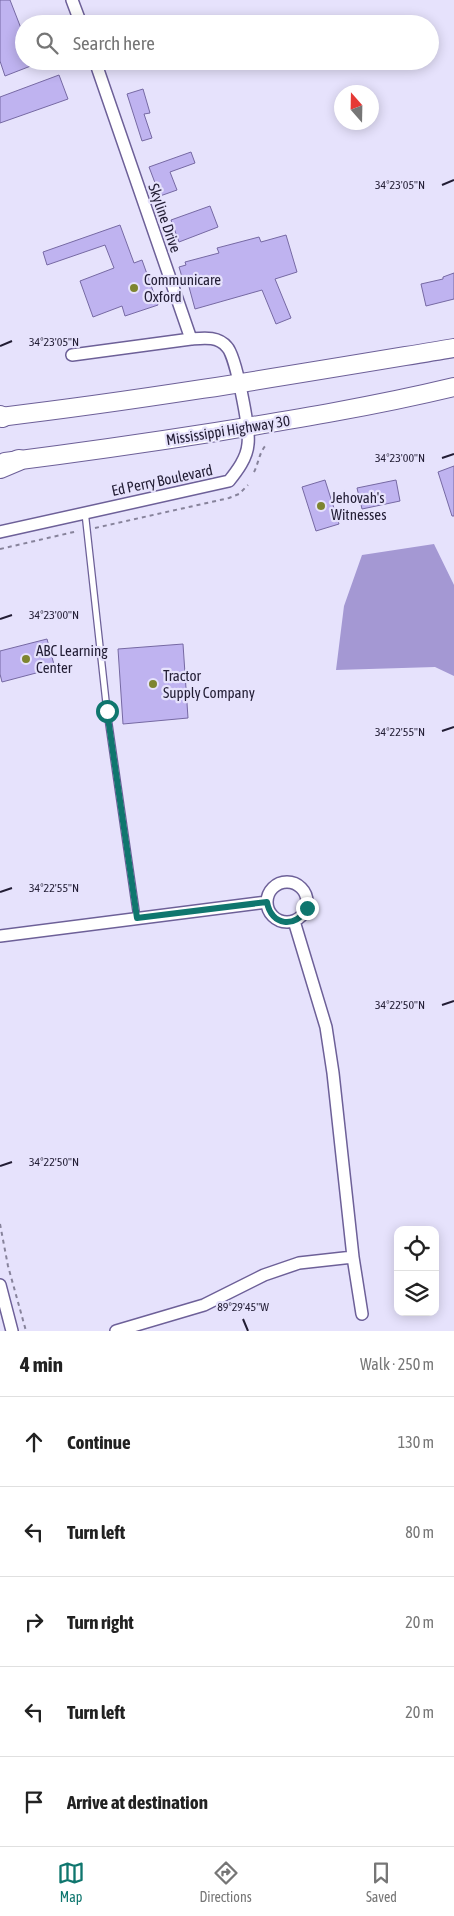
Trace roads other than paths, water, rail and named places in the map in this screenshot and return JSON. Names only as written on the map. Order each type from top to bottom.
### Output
[{"type":"highway","points":[[0,468],[10,461]]},
{"type":"main road","points":[[1,417],[240,384],[454,348]]},
{"type":"main road","name":"Mississippi Highway 30","points":[[10,461],[247,427],[389,403],[454,387]]},
{"type":"street","points":[[72,0],[78,15]]},
{"type":"street","name":"Skyline Drive","points":[[98,70],[191,339]]},
{"type":"street","points":[[72,355],[209,337],[220,341],[228,347],[240,384]]},
{"type":"street","name":"Ed Perry Boulevard","points":[[0,532],[229,482],[239,469],[248,445],[240,384]]},
{"type":"street","points":[[284,882],[297,884],[303,888],[308,901],[304,914],[294,921],[288,922],[275,918],[268,908],[268,895],[277,884],[284,882]]},
{"type":"street","points":[[0,936],[267,902]]},
{"type":"street","points":[[294,921],[326,1027],[334,1073],[353,1257],[362,1314]]},
{"type":"street","points":[[116,1331],[204,1305],[264,1275],[299,1263],[353,1257]]},
{"type":"street","points":[[0,1285],[12,1331]]},
{"type":"lane","points":[[85,512],[107,711],[137,918]]},
{"type":"place","name":"Communicare Oxford","points":[[134,288]]},
{"type":"place","name":"Jehovah's Witnesses","points":[[321,506]]},
{"type":"place","name":"ABC Learning Center","points":[[26,659]]},
{"type":"place","name":"Tractor Supply Company","points":[[153,684]]}]
